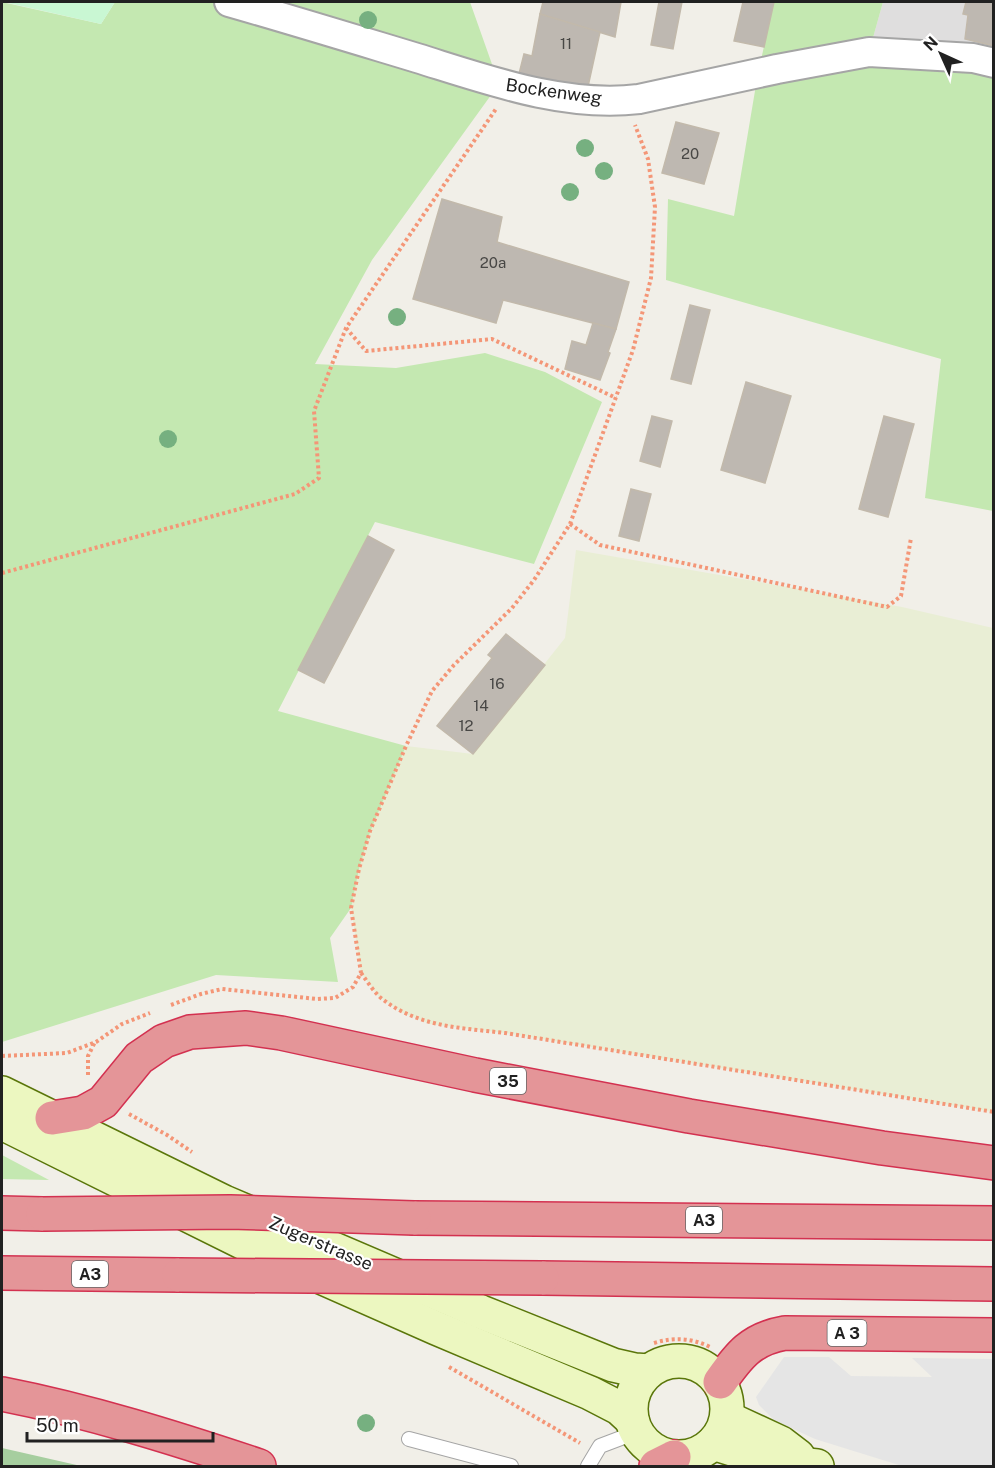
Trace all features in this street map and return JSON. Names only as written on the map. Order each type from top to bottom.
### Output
[{"type":"highway","name":"35","points":[[52,1118],[82,1113],[106,1099],[132,1066],[155,1046],[176,1036],[190,1032],[246,1028],[281,1033],[475,1075],[689,1116],[882,1148],[993,1163]]},
{"type":"highway","name":"A3","points":[[2,1213],[230,1212],[414,1218],[993,1223]]},
{"type":"highway","name":"A3","points":[[2,1273],[993,1284]]},
{"type":"highway","name":"A 3","points":[[720,1382],[735,1361],[750,1346],[760,1339],[785,1333],[993,1335]]},
{"type":"highway","points":[[2,1394],[137,1427],[259,1467]]},
{"type":"main road","name":"Zugerstrasse","points":[[2,1093],[225,1202],[470,1308],[613,1365],[649,1371],[663,1363],[679,1360],[695,1363],[709,1370],[720,1382]]},
{"type":"main road","name":"Zugerstrasse","points":[[2,1124],[244,1243],[590,1393],[619,1408],[647,1445],[659,1453],[665,1462],[702,1452],[720,1431]]},
{"type":"main road","points":[[634,1426],[631,1406],[634,1393],[640,1381],[649,1371]]},
{"type":"main road","points":[[720,1382],[726,1400],[720,1431],[770,1461],[813,1465]]},
{"type":"street","name":"Bockenweg","points":[[229,2],[512,86],[573,98],[626,100],[869,52],[973,58],[993,63]]},
{"type":"lane","points":[[588,1467],[600,1446],[634,1426]]},
{"type":"lane","points":[[409,1439],[511,1467]]},
{"type":"path","points":[[2,573],[295,494],[319,478],[314,411],[346,328],[512,86]]},
{"type":"path","points":[[626,100],[648,159],[654,207],[651,278],[633,350],[570,524],[534,580],[512,608],[432,691],[406,746],[370,831],[358,869],[351,908],[361,973],[380,997],[401,1012],[430,1024],[517,1035],[993,1112]]},
{"type":"path","points":[[346,328],[366,351],[492,339],[616,398]]},
{"type":"path","points":[[570,524],[600,545],[887,607],[901,596],[912,538]]},
{"type":"path","points":[[162,1009],[201,994],[222,989],[317,999],[335,998],[353,987],[361,973]]},
{"type":"path","points":[[2,1056],[66,1053],[96,1042],[122,1024],[152,1013]]},
{"type":"path","points":[[96,1042],[88,1056],[89,1080],[106,1099],[195,1154]]},
{"type":"shaded area","points":[[883,2],[993,2],[993,74],[869,52]]},
{"type":"shaded area","points":[[784,1357],[829,1357],[851,1376],[932,1377],[912,1358],[993,1359],[993,1466],[902,1466],[815,1439],[774,1420],[759,1405],[756,1397]]},
{"type":"green space","points":[[2,2],[101,24],[115,2],[470,2],[499,84],[372,260],[315,364],[396,368],[485,353],[545,372],[602,402],[534,564],[375,522],[278,711],[406,746],[370,832],[351,908],[330,938],[338,982],[216,975],[2,1042]]},
{"type":"green space","points":[[4,2],[115,2],[101,24]]},
{"type":"green space","points":[[774,2],[883,2],[869,52],[874,62],[993,74],[993,511],[925,498],[941,359],[666,280],[668,199],[734,216],[758,73]]},
{"type":"green space","points":[[576,550],[902,607],[993,628],[993,1112],[505,1033],[430,1024],[401,1012],[379,997],[361,973],[351,908],[370,831],[406,746],[473,754],[565,638]]},
{"type":"green space","points":[[2,1155],[49,1180],[2,1179]]},
{"type":"green space","points":[[2,1448],[81,1466],[2,1466]]},
{"type":"building","points":[[543,2],[621,2],[615,37],[540,14]]},
{"type":"building","points":[[659,2],[682,2],[673,49],[651,45]]},
{"type":"building","points":[[743,2],[774,2],[764,47],[734,41]]},
{"type":"building","points":[[966,2],[994,2],[994,46],[965,39],[968,15],[963,14]]},
{"type":"building","points":[[540,14],[600,32],[587,91],[519,74],[524,54],[532,56]]},
{"type":"building","points":[[676,122],[719,133],[704,184],[662,173]]},
{"type":"building","points":[[442,199],[502,217],[497,242],[629,282],[616,329],[503,300],[496,323],[413,299]]},
{"type":"building","points":[[690,305],[710,310],[691,384],[671,379]]},
{"type":"building","points":[[593,323],[616,329],[600,380],[565,369],[572,341],[586,345]]},
{"type":"building","points":[[746,382],[791,396],[765,483],[721,470]]},
{"type":"building","points":[[652,416],[672,421],[660,467],[640,461]]},
{"type":"building","points":[[884,416],[914,424],[888,517],[859,509]]},
{"type":"building","points":[[631,489],[651,494],[639,541],[619,536]]},
{"type":"building","points":[[368,536],[394,550],[324,683],[298,670]]},
{"type":"building","points":[[506,634],[545,665],[473,754],[437,726],[492,658],[488,655]]}]
